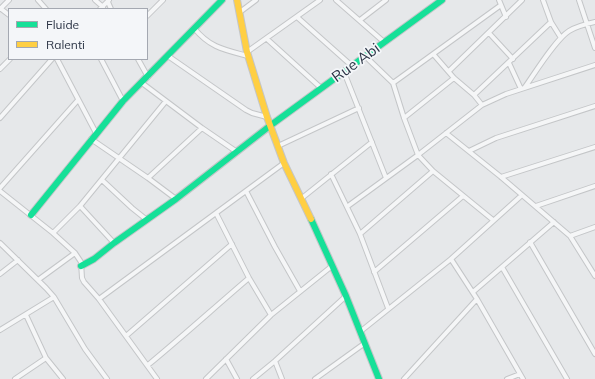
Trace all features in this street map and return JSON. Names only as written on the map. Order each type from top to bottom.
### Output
[{"type":"street","points":[[8,14],[0,8],[9,0]]},
{"type":"street","points":[[38,0],[45,8]]},
{"type":"street","points":[[95,0],[101,8],[108,1]]},
{"type":"street","points":[[148,15],[163,0]]},
{"type":"street","points":[[30,214],[123,101],[222,0]]},
{"type":"street","points":[[237,0],[248,54],[267,117],[284,163],[302,198],[346,296],[379,379]]},
{"type":"street","points":[[240,12],[256,0]]},
{"type":"street","points":[[248,54],[320,0]]},
{"type":"street","points":[[336,0],[384,42]]},
{"type":"street","points":[[360,20],[386,0]]},
{"type":"street","name":"Rue Abi","points":[[81,266],[94,259],[176,199],[271,125],[442,0]]},
{"type":"street","points":[[499,0],[506,16]]},
{"type":"street","points":[[448,71],[522,0]]},
{"type":"street","points":[[543,0],[551,22],[561,38]]},
{"type":"street","points":[[579,0],[595,48]]},
{"type":"street","points":[[394,83],[501,5]]},
{"type":"street","points":[[297,17],[352,66]]},
{"type":"street","points":[[474,95],[551,22]]},
{"type":"street","points":[[523,88],[568,31],[578,26],[595,22]]},
{"type":"street","points":[[194,28],[203,39],[211,45],[248,54]]},
{"type":"street","points":[[489,32],[513,59]]},
{"type":"street","points":[[267,39],[322,88]]},
{"type":"street","points":[[434,55],[454,78],[474,95],[482,105]]},
{"type":"street","points":[[168,56],[252,114],[267,117]]},
{"type":"street","points":[[366,56],[394,83],[404,118],[418,155],[433,171],[493,220]]},
{"type":"street","points":[[0,69],[9,60]]},
{"type":"street","points":[[0,118],[51,60]]},
{"type":"street","points":[[58,60],[96,133]]},
{"type":"street","points":[[102,60],[123,101]]},
{"type":"street","points":[[139,60],[148,77]]},
{"type":"street","points":[[509,63],[523,88]]},
{"type":"street","points":[[348,206],[418,155],[482,105],[498,97],[523,88],[595,65]]},
{"type":"street","points":[[344,72],[386,178]]},
{"type":"street","points":[[404,118],[454,78]]},
{"type":"street","points":[[142,83],[237,152]]},
{"type":"street","points":[[78,100],[1,187],[75,253],[79,258],[84,282],[99,299],[157,379]]},
{"type":"street","points":[[53,233],[80,206],[166,101]]},
{"type":"street","points":[[469,151],[496,138],[595,106]]},
{"type":"street","points":[[278,146],[359,108]]},
{"type":"street","points":[[148,178],[202,128]]},
{"type":"street","points":[[446,133],[501,176],[570,236],[595,276]]},
{"type":"street","points":[[91,139],[176,199]]},
{"type":"street","points":[[302,198],[372,142]]},
{"type":"street","points":[[501,176],[595,147]]},
{"type":"street","points":[[99,299],[284,163]]},
{"type":"street","points":[[360,234],[433,171]]},
{"type":"street","points":[[331,174],[348,206],[360,234],[388,308]]},
{"type":"street","points":[[102,180],[147,220]]},
{"type":"street","points":[[536,206],[595,186]]},
{"type":"street","points":[[246,191],[300,292]]},
{"type":"street","points":[[361,331],[451,258],[522,195]]},
{"type":"street","points":[[374,272],[463,196]]},
{"type":"street","points":[[80,206],[114,243]]},
{"type":"street","points":[[216,213],[249,278],[271,315]]},
{"type":"street","points":[[472,292],[554,222]]},
{"type":"street","points":[[570,236],[595,227]]},
{"type":"street","points":[[0,242],[54,298],[86,350],[107,379]]},
{"type":"street","points":[[530,242],[595,354]]},
{"type":"street","points":[[126,336],[232,244]]},
{"type":"street","points":[[38,280],[75,253]]},
{"type":"street","points":[[451,258],[477,299],[523,379]]},
{"type":"street","points":[[0,274],[18,260]]},
{"type":"street","points":[[590,267],[595,265]]},
{"type":"street","points":[[206,379],[271,315],[332,266]]},
{"type":"street","points":[[502,267],[567,379]]},
{"type":"street","points":[[148,365],[249,278]]},
{"type":"street","points":[[253,379],[275,361],[346,296]]},
{"type":"street","points":[[0,330],[54,298]]},
{"type":"street","points":[[404,379],[477,299]]},
{"type":"street","points":[[26,315],[46,358],[63,379]]},
{"type":"street","points":[[315,379],[365,343]]},
{"type":"street","points":[[15,379],[46,358]]},
{"type":"street","points":[[226,359],[237,379]]},
{"type":"street","points":[[275,361],[282,379]]},
{"type":"street","points":[[322,374],[325,379]]},
{"type":"street","points":[[507,379],[520,374]]},
{"type":"traffic: fast","points":[[31,215],[123,101],[222,0]]},
{"type":"traffic: fast","points":[[81,266],[94,259],[176,199],[271,125],[442,0]]},
{"type":"traffic: fast","points":[[311,219],[346,296],[379,379]]},
{"type":"traffic: slow","points":[[237,0],[247,52],[267,117],[284,163],[311,219]]}]
